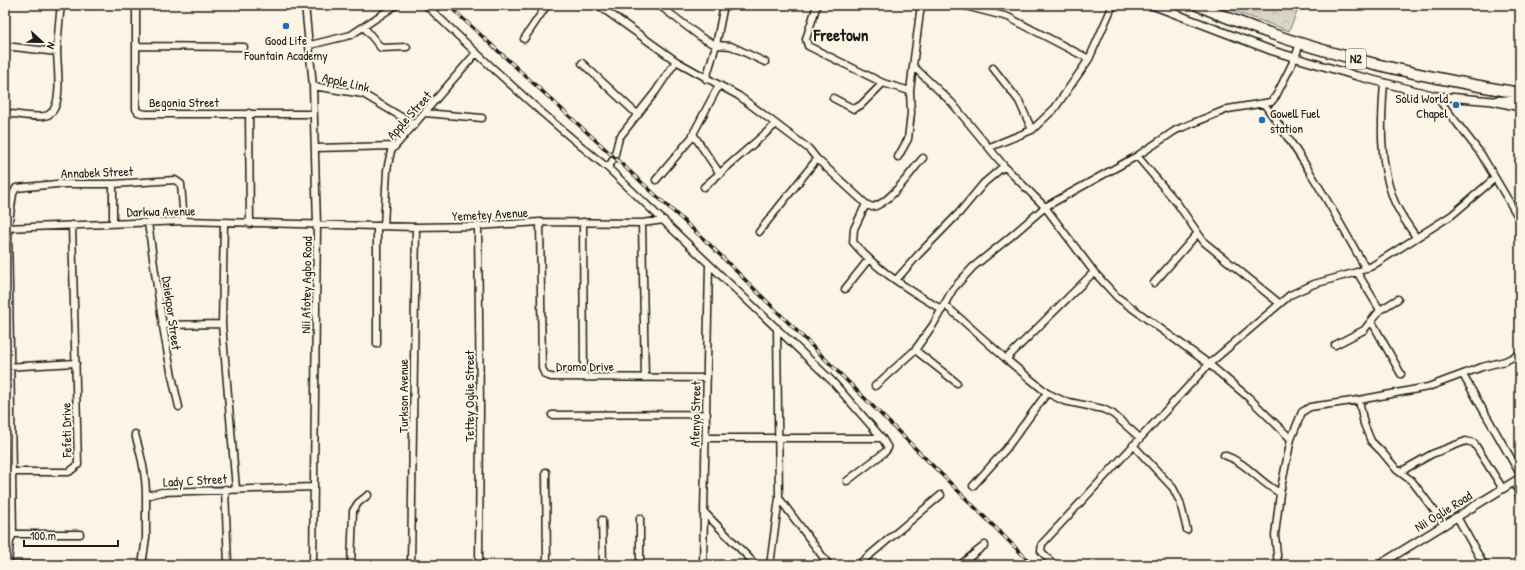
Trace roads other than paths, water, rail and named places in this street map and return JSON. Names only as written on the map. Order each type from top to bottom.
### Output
[{"type":"highway","name":"N2","points":[[1197,5],[1248,25],[1383,66],[1520,93]]},
{"type":"street","points":[[5,113],[42,116],[48,115],[53,111],[58,94],[57,52],[61,5]]},
{"type":"street","name":"Begonia Street","points":[[136,5],[136,109],[138,112],[144,114],[313,114]]},
{"type":"street","name":"Nii Afotey Agbo Road","points":[[305,5],[310,45],[316,148],[317,225],[313,565]]},
{"type":"street","points":[[310,45],[343,38],[364,27],[396,5]]},
{"type":"street","points":[[426,5],[476,53],[568,136],[608,168],[845,393],[882,438],[888,448],[885,452],[847,481]]},
{"type":"street","points":[[524,39],[547,5]]},
{"type":"street","points":[[598,5],[676,61],[738,96],[809,149],[866,204],[872,207],[879,205],[896,190],[923,158]]},
{"type":"street","points":[[659,5],[697,35],[716,45],[731,46],[765,62]]},
{"type":"street","points":[[706,79],[716,45],[724,5]]},
{"type":"street","points":[[817,5],[806,39],[808,46],[883,83],[910,91]]},
{"type":"street","points":[[898,157],[908,138],[911,113],[910,91],[921,5]]},
{"type":"street","points":[[961,5],[1008,17],[1089,59]]},
{"type":"street","points":[[990,147],[1032,130],[1055,108],[1089,59],[1114,5]]},
{"type":"street","points":[[1152,5],[1295,58],[1384,83],[1436,96],[1493,101],[1520,107]]},
{"type":"street","points":[[364,27],[381,48],[407,48]]},
{"type":"street","points":[[874,386],[915,350],[953,289],[973,267],[1010,238],[1045,207],[1137,156],[1176,130],[1228,109],[1271,102],[1276,96],[1295,58],[1300,42]]},
{"type":"street","points":[[5,46],[57,52]]},
{"type":"street","points":[[136,46],[244,47]]},
{"type":"street","name":"Apple Street","points":[[377,344],[381,226],[389,158],[395,146],[425,114],[476,53]]},
{"type":"street","points":[[608,168],[615,154],[617,142],[676,61]]},
{"type":"street","points":[[582,63],[638,115]]},
{"type":"street","points":[[913,66],[952,103],[990,147],[1004,166],[1045,207],[1094,272],[1117,297],[1209,364],[1248,397],[1291,439]]},
{"type":"street","points":[[993,68],[1019,101],[1032,130]]},
{"type":"street","points":[[833,98],[854,109],[861,105],[883,83]]},
{"type":"street","points":[[1384,83],[1382,120],[1384,167],[1393,198],[1416,237]]},
{"type":"street","points":[[656,180],[693,136],[695,128],[719,85]]},
{"type":"street","name":"Apple Link","points":[[313,86],[363,94],[415,125]]},
{"type":"street","points":[[1436,96],[1481,154],[1520,220]]},
{"type":"street","points":[[1493,101],[1520,99]]},
{"type":"street","points":[[1264,104],[1288,136],[1324,193],[1366,269]]},
{"type":"street","points":[[249,113],[250,224]]},
{"type":"street","points":[[425,114],[482,118]]},
{"type":"street","points":[[704,187],[720,174],[743,151],[775,125]]},
{"type":"street","points":[[693,136],[720,174]]},
{"type":"street","points":[[316,148],[395,146]]},
{"type":"street","points":[[1137,156],[1176,204],[1204,242],[1279,303]]},
{"type":"street","points":[[759,232],[818,159]]},
{"type":"street","points":[[896,280],[959,213],[984,183],[1004,166]]},
{"type":"street","points":[[1054,565],[1041,551],[1042,544],[1084,501],[1209,364],[1279,303],[1299,290],[1314,284],[1366,269],[1452,215],[1495,178]]},
{"type":"street","name":"Annabek Street","points":[[7,228],[13,194],[16,188],[57,184],[113,184],[178,181],[181,184],[184,221]]},
{"type":"street","points":[[113,184],[113,223]]},
{"type":"street","points":[[866,204],[854,230],[853,242],[868,260],[896,280],[943,307],[1047,393],[1064,401],[1103,409],[1112,414],[1140,438]]},
{"type":"street","name":"Yemetey Avenue","points":[[317,225],[416,227],[478,226],[540,222],[642,223],[664,220]]},
{"type":"street","name":"Darkwa Avenue","points":[[7,228],[184,221],[317,225]]},
{"type":"street","name":"Dromo Drive","points":[[540,222],[543,372],[545,375],[551,377],[584,376],[707,378]]},
{"type":"street","points":[[583,222],[584,376]]},
{"type":"street","name":"Dziekpor Street","points":[[148,223],[162,325],[179,407]]},
{"type":"street","points":[[224,223],[222,324],[236,490]]},
{"type":"street","points":[[642,223],[645,378]]},
{"type":"street","name":"Fefeti Drive","points":[[12,472],[69,472],[78,465],[72,225]]},
{"type":"street","name":"Tettey Oglie Street","points":[[478,226],[480,400],[479,565]]},
{"type":"street","name":"Turkson Avenue","points":[[411,565],[416,227]]},
{"type":"street","points":[[7,228],[7,367],[12,472],[13,534],[10,541],[7,564],[55,565]]},
{"type":"street","points":[[1154,283],[1197,234]]},
{"type":"street","points":[[845,289],[868,260]]},
{"type":"street","name":"Afenyo Street","points":[[703,565],[710,264]]},
{"type":"street","points":[[1006,359],[1094,272]]},
{"type":"street","points":[[1357,272],[1380,310]]},
{"type":"street","points":[[1335,345],[1364,330],[1372,322],[1380,310],[1398,298]]},
{"type":"street","points":[[1372,322],[1402,374]]},
{"type":"street","points":[[162,325],[222,324]]},
{"type":"street","points":[[770,565],[779,498],[777,328]]},
{"type":"street","points":[[915,350],[957,383]]},
{"type":"street","points":[[1278,565],[1275,535],[1280,493],[1291,439],[1300,416],[1305,409],[1360,400],[1428,386],[1463,375],[1482,367],[1505,361],[1520,354]]},
{"type":"street","points":[[7,367],[76,363]]},
{"type":"street","points":[[1463,375],[1520,474]]},
{"type":"street","points":[[973,486],[1006,449],[1047,393]]},
{"type":"street","points":[[1360,400],[1364,424],[1371,441],[1400,472],[1412,481],[1445,525]]},
{"type":"street","points":[[552,415],[706,414]]},
{"type":"street","points":[[135,434],[143,464],[146,482],[146,496]]},
{"type":"street","points":[[706,438],[882,438]]},
{"type":"street","points":[[1400,472],[1432,454],[1466,441],[1470,441],[1474,443],[1503,489]]},
{"type":"street","points":[[1133,446],[1173,488],[1180,502],[1187,530]]},
{"type":"street","points":[[1224,455],[1238,461],[1262,483],[1280,493]]},
{"type":"street","points":[[5,472],[12,472]]},
{"type":"street","points":[[546,472],[547,565]]},
{"type":"street","points":[[1517,480],[1520,499]]},
{"type":"street","name":"Nii Oglie Road","points":[[1379,565],[1517,480]]},
{"type":"street","name":"Lady C Street","points":[[142,565],[146,538],[146,496],[162,492],[314,487]]},
{"type":"street","points":[[225,489],[228,565]]},
{"type":"street","points":[[351,565],[353,511],[358,503],[368,495]]},
{"type":"street","points":[[858,565],[940,495]]},
{"type":"street","points":[[779,498],[829,565]]},
{"type":"street","points":[[704,513],[756,565]]},
{"type":"street","points":[[1457,516],[1484,565]]},
{"type":"street","points":[[640,518],[640,565]]},
{"type":"street","points":[[602,520],[603,565]]},
{"type":"street","points":[[5,534],[80,534]]},
{"type":"street","points":[[960,565],[984,545]]},
{"type":"railway","points":[[448,5],[709,244],[1033,565]]},
{"type":"place","name":"Good Life Fountain Academy","points":[[286,26]]},
{"type":"place","name":"Solid World Chapel","points":[[1456,105]]},
{"type":"place","name":"Gowell Fuel station","points":[[1262,120]]},
{"type":"district","name":"Freetown","points":[[841,35]]}]
